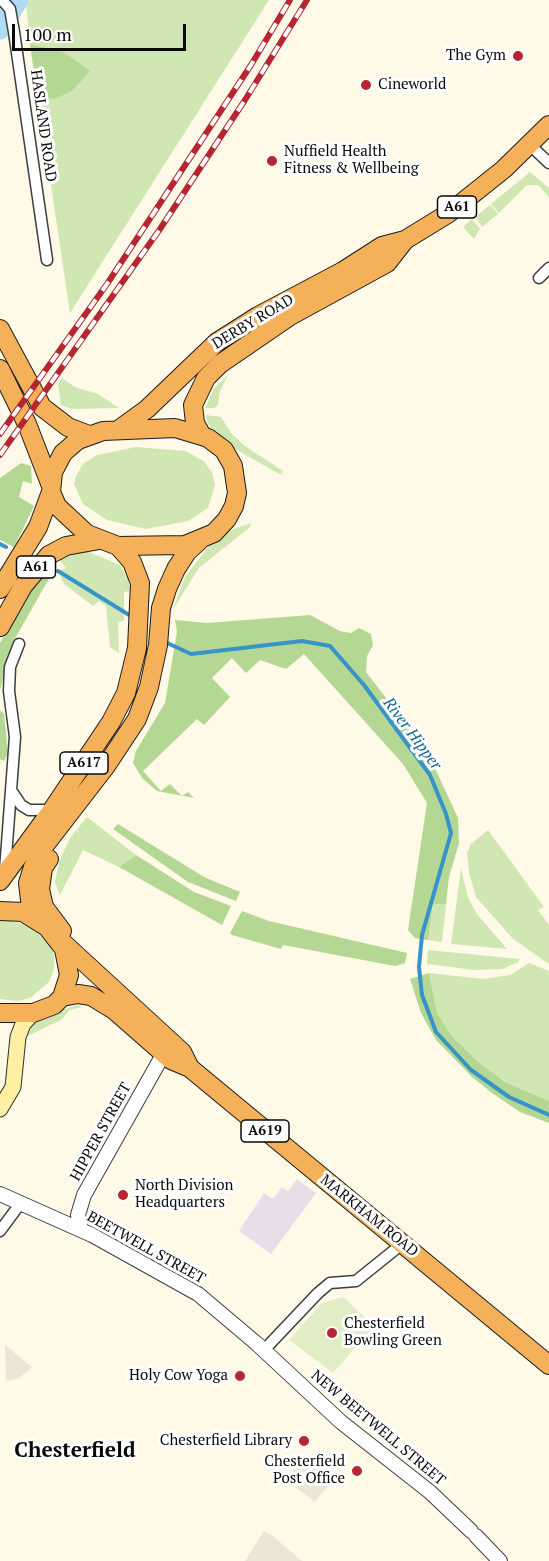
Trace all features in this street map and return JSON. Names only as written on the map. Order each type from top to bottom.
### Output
[{"type":"highway","name":"DERBY ROAD","points":[[201,434],[195,423],[193,405],[206,378],[220,364],[290,316],[387,262],[405,240],[476,194],[549,125]]},
{"type":"highway","name":"DERBY ROAD","points":[[118,429],[147,409],[201,354],[234,330],[343,271],[382,246],[405,240]]},
{"type":"highway","points":[[0,329],[42,407],[68,427],[88,435]]},
{"type":"highway","points":[[0,369],[27,424],[51,489],[65,517],[99,540],[118,546],[170,547],[200,540],[214,532],[226,519],[237,493],[233,466],[224,450],[201,434],[175,428],[118,429],[88,435],[63,453],[54,472],[51,489]]},
{"type":"highway","name":"A61","points":[[0,589],[38,527],[51,489]]},
{"type":"highway","name":"A61","points":[[0,627],[22,586],[49,555],[66,546],[99,540]]},
{"type":"highway","name":"A617","points":[[32,916],[28,883],[33,867],[42,849],[71,813],[137,719],[149,687],[161,608],[176,569],[187,552],[200,540]]},
{"type":"highway","name":"A617","points":[[2,879],[111,722],[126,693],[137,648],[140,583],[137,572],[118,546]]},
{"type":"highway","name":"A619","points":[[71,813],[44,868],[40,889],[44,907],[83,959]]},
{"type":"highway","points":[[0,911],[23,912],[32,916]]},
{"type":"highway","name":"MARKHAM ROAD","points":[[32,916],[83,959],[182,1052],[190,1068]]},
{"type":"highway","points":[[0,1013],[33,1013],[54,1005],[62,997],[67,987],[69,967],[64,949],[56,937]]},
{"type":"highway","name":"MARKHAM ROAD","points":[[62,997],[78,994],[103,1002],[171,1060],[190,1068],[549,1365]]},
{"type":"main road","points":[[0,1109],[13,1087],[18,1037],[23,1024],[33,1013]]},
{"type":"street","name":"HASLAND ROAD","points":[[4,1],[10,9],[14,32],[47,260]]},
{"type":"street","points":[[529,144],[549,163]]},
{"type":"street","points":[[539,278],[549,268]]},
{"type":"street","points":[[2,879],[13,793],[15,737],[10,667],[19,644]]},
{"type":"street","points":[[13,793],[21,805],[29,810],[52,810]]},
{"type":"street","name":"HIPPER STREET","points":[[81,1229],[78,1215],[84,1195],[164,1053]]},
{"type":"street","name":"BEETWELL STREET","points":[[0,1194],[81,1229],[149,1265],[198,1294],[264,1350]]},
{"type":"street","points":[[0,1231],[20,1204]]},
{"type":"street","points":[[264,1350],[330,1283],[356,1281],[402,1244]]},
{"type":"street","name":"NEW BEETWELL STREET","points":[[264,1350],[317,1401],[399,1465],[500,1561]]},
{"type":"shaded area","points":[[297,1179],[316,1193],[271,1254],[239,1231],[264,1193],[273,1199],[282,1187],[288,1191]]},
{"type":"shaded area","points":[[5,1345],[32,1367],[18,1379],[6,1381]]},
{"type":"shaded area","points":[[317,1462],[318,1477],[329,1485],[315,1502],[285,1479],[299,1463]]},
{"type":"shaded area","points":[[264,1531],[274,1537],[302,1561],[245,1561]]},
{"type":"green space","points":[[26,0],[269,0],[70,313],[30,44]]},
{"type":"green space","points":[[30,44],[63,52],[90,71],[73,90],[57,98],[38,100]]},
{"type":"green space","points":[[530,172],[549,188],[549,197],[538,185],[527,185],[499,213],[491,204]]},
{"type":"green space","points":[[490,205],[498,214],[482,227],[475,217]]},
{"type":"green space","points":[[472,219],[480,229],[474,239],[463,227]]},
{"type":"green space","points":[[228,375],[220,391],[218,405],[214,408],[205,408],[214,388]]},
{"type":"green space","points":[[62,378],[75,387],[98,394],[119,408],[72,409],[61,405],[58,384]]},
{"type":"green space","points":[[205,415],[221,417],[231,433],[245,446],[283,471],[281,475],[228,445],[210,428]]},
{"type":"green space","points":[[136,447],[185,451],[204,461],[212,473],[215,485],[208,508],[188,521],[146,529],[107,520],[83,504],[74,484],[83,464],[97,455]]},
{"type":"green space","points":[[21,463],[31,466],[32,484],[23,481],[19,497],[34,506],[14,547],[0,540],[0,478]]},
{"type":"green space","points":[[251,523],[250,527],[199,568],[173,609],[185,577],[208,547],[225,532]]},
{"type":"green space","points":[[89,552],[120,565],[128,579],[130,591],[124,592],[124,621],[118,622],[119,653],[110,647],[106,606],[99,601],[93,606],[64,584],[58,571],[66,568],[59,559],[68,554]]},
{"type":"green space","points":[[43,570],[51,575],[13,642],[0,690],[0,643]]},
{"type":"green space","points":[[310,615],[340,631],[351,633],[359,628],[371,634],[373,645],[367,656],[366,672],[427,751],[458,818],[459,843],[449,877],[446,904],[433,904],[428,940],[415,938],[408,930],[427,803],[403,764],[304,654],[286,669],[260,660],[246,673],[232,658],[212,678],[230,697],[204,725],[197,719],[143,771],[161,791],[170,784],[182,796],[157,791],[142,778],[133,763],[136,751],[165,703],[177,632],[175,620],[207,623]]},
{"type":"green space","points":[[0,711],[4,713],[8,753],[4,761],[0,759]]},
{"type":"green space","points":[[188,792],[194,798],[182,796]]},
{"type":"green space","points":[[87,817],[136,855],[119,867],[83,850],[60,895],[55,882],[59,862],[70,838]]},
{"type":"green space","points":[[118,824],[204,877],[240,892],[236,901],[188,882],[113,829]]},
{"type":"green space","points":[[488,830],[544,907],[538,910],[549,925],[549,964],[513,939],[476,897],[469,873],[467,853],[471,844]]},
{"type":"green space","points":[[136,855],[194,892],[231,906],[222,925],[119,867]]},
{"type":"green space","points":[[461,868],[468,898],[477,914],[507,949],[451,944]]},
{"type":"green space","points":[[433,904],[446,904],[442,942],[428,940]]},
{"type":"green space","points":[[242,911],[269,921],[407,953],[405,963],[395,966],[283,945],[281,949],[232,935],[230,933]]},
{"type":"green space","points":[[0,919],[28,925],[49,942],[54,954],[54,969],[49,982],[30,998],[18,1001],[0,999]]},
{"type":"green space","points":[[428,950],[519,959],[519,962],[502,969],[474,970],[427,964]]},
{"type":"green space","points":[[529,963],[549,971],[549,1101],[505,1082],[478,1062],[452,1036],[437,1013],[429,973],[484,979],[510,975]]},
{"type":"green space","points":[[429,973],[437,1013],[452,1036],[478,1062],[505,1082],[549,1101],[549,1123],[520,1112],[492,1093],[472,1077],[436,1040],[421,1013],[410,979]]},
{"type":"green space","points":[[78,1005],[82,1007],[70,1010],[61,1020],[26,1037],[34,1023],[43,1016]]},
{"type":"green space","name":"Chesterfield Bowling Green","points":[[343,1297],[374,1326],[333,1373],[289,1340],[322,1303]]},
{"type":"waterway","points":[[0,29],[18,0]]},
{"type":"waterway","name":"River Hipper","points":[[0,544],[6,547]]},
{"type":"waterway","name":"River Hipper","points":[[58,571],[134,618]]},
{"type":"waterway","name":"River Hipper","points":[[163,641],[191,654],[302,641],[330,646],[364,685],[430,775],[451,833],[422,935],[419,967],[422,995],[436,1032],[471,1070],[509,1097],[549,1115]]},
{"type":"railway","points":[[0,434],[107,284],[251,65],[290,0]]},
{"type":"railway","points":[[0,455],[160,229],[245,100],[307,0]]},
{"type":"place","name":"The Gym","points":[[518,56]]},
{"type":"place","name":"Cineworld","points":[[366,85]]},
{"type":"place","name":"Nuffield Health Fitness & Wellbeing","points":[[272,161]]},
{"type":"place","name":"North Division Headquarters","points":[[123,1195]]},
{"type":"place","name":"Chesterfield Bowling Green","points":[[332,1333]]},
{"type":"place","name":"Holy Cow Yoga","points":[[240,1376]]},
{"type":"place","name":"Chesterfield Library","points":[[304,1441]]},
{"type":"place","name":"Chesterfield Post Office","points":[[357,1471]]},
{"type":"district","name":"Chesterfield","points":[[75,1451]]}]
